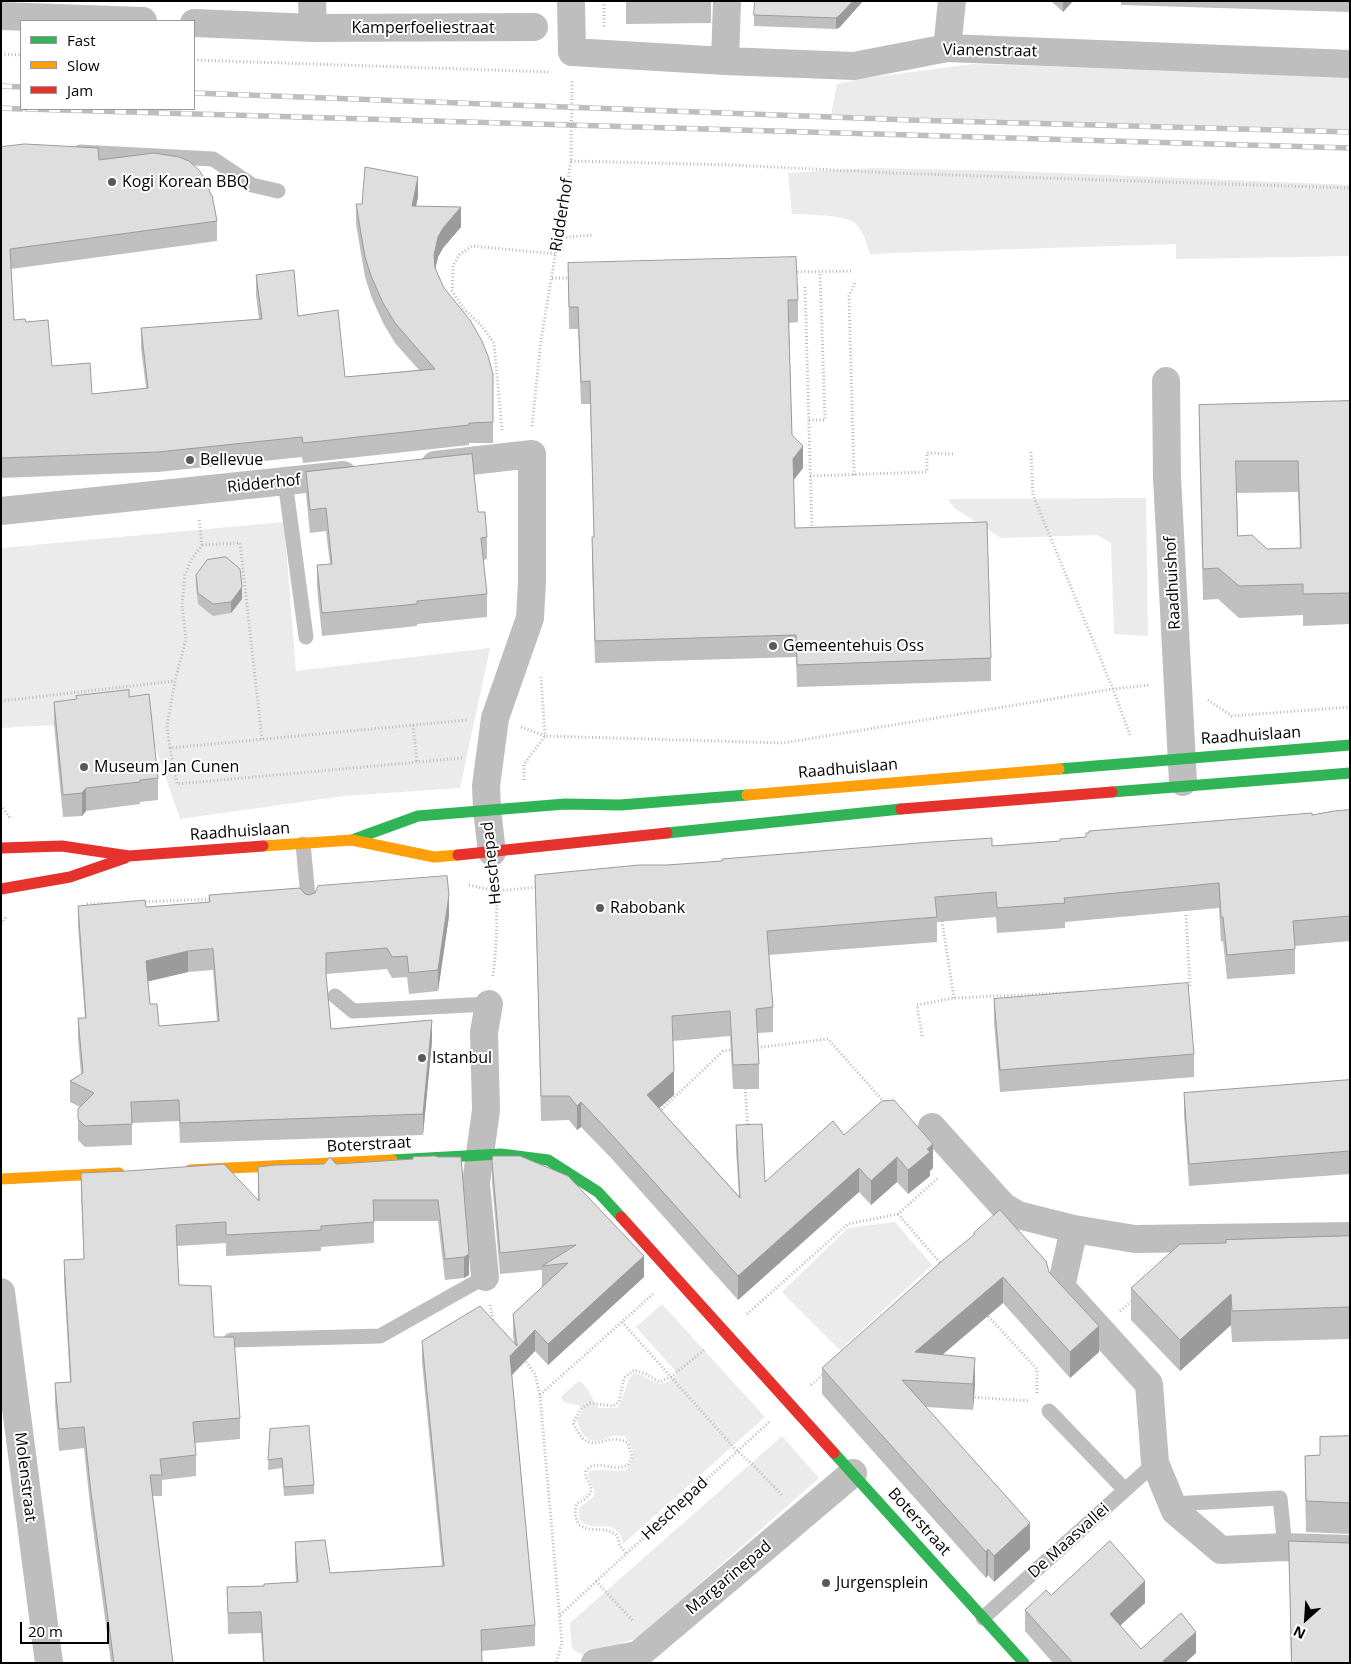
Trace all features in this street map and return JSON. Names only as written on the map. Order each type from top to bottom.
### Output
[{"type":"street","points":[[312,1],[313,28]]},
{"type":"street","points":[[570,1],[572,62]]},
{"type":"street","points":[[725,61],[727,1]]},
{"type":"street","points":[[947,48],[952,1]]},
{"type":"street","points":[[1,16],[115,20]]},
{"type":"street","name":"Kamperfoeliestraat","points":[[195,23],[313,28],[534,27]]},
{"type":"street","name":"Vianenstraat","points":[[572,62],[725,61],[854,66],[947,48],[1350,64]]},
{"type":"street","name":"Raadhuishof","points":[[1166,381],[1167,477],[1179,681],[1180,758],[1183,786]]},
{"type":"street","points":[[409,468],[532,454]]},
{"type":"street","name":"Heschepad","points":[[492,852],[486,786],[494,718],[530,618],[532,582],[532,454]]},
{"type":"street","name":"Ridderhof","points":[[1,511],[371,472]]},
{"type":"street","name":"Raadhuislaan","points":[[1,848],[62,846],[129,856],[303,844],[352,840],[418,816],[565,804],[620,805],[1350,745]]},
{"type":"street","name":"Raadhuislaan","points":[[352,840],[434,856],[492,852],[844,814],[1350,773]]},
{"type":"street","name":"Raadhuislaan","points":[[1,889],[70,877],[129,856]]},
{"type":"street","points":[[485,1277],[476,1183],[486,1110],[484,1032],[489,1004]]},
{"type":"street","points":[[932,1127],[1004,1207],[1018,1215],[1074,1230],[1135,1239],[1350,1236]]},
{"type":"street","name":"Boterstraat","points":[[177,1170],[501,1154],[548,1160],[598,1192],[1024,1663]]},
{"type":"street","points":[[1,1179],[128,1173]]},
{"type":"street","points":[[1074,1230],[1061,1287],[1149,1384],[1155,1463],[1175,1511],[1221,1550],[1285,1547],[1350,1549]]},
{"type":"street","name":"Molenstraat","points":[[1,1292],[49,1663]]},
{"type":"street","name":"Margarinepad","points":[[595,1663],[638,1654],[853,1473]]},
{"type":"lane","points":[[64,151],[213,159],[252,184],[278,191]]},
{"type":"lane","points":[[285,481],[306,638]]},
{"type":"lane","points":[[303,844],[309,907]]},
{"type":"lane","points":[[335,996],[354,1010],[489,1004]]},
{"type":"lane","points":[[232,1340],[380,1336],[485,1277]]},
{"type":"lane","points":[[1049,1411],[1124,1490]]},
{"type":"lane","name":"De Maasvallei","points":[[983,1618],[1155,1463]]},
{"type":"lane","points":[[1172,1504],[1280,1498],[1285,1547]]},
{"type":"path","points":[[1,54],[20,55]]},
{"type":"path","points":[[195,60],[572,62]]},
{"type":"path","name":"Ridderhof","points":[[532,454],[531,436],[541,340],[571,162],[572,62]]},
{"type":"path","points":[[571,162],[733,165],[902,173],[1350,188]]},
{"type":"path","points":[[559,238],[593,235]]},
{"type":"path","points":[[504,457],[494,343],[481,325],[464,309],[452,291],[453,265],[460,254],[472,246],[556,254]]},
{"type":"path","points":[[790,272],[853,271]]},
{"type":"path","points":[[809,420],[825,420],[820,272]]},
{"type":"path","points":[[552,278],[572,278]]},
{"type":"path","points":[[854,475],[849,296],[855,283]]},
{"type":"path","points":[[805,286],[812,532]]},
{"type":"path","points":[[1031,452],[1032,495],[1113,689],[1140,761]]},
{"type":"path","points":[[810,476],[926,472],[927,454],[955,454]]},
{"type":"path","points":[[196,491],[202,545],[191,560],[185,575],[182,604],[186,639],[175,681],[167,726],[177,784],[490,756],[524,764]]},
{"type":"path","points":[[202,545],[240,543],[262,740]]},
{"type":"path","points":[[1,701],[175,681]]},
{"type":"path","points":[[170,748],[494,718],[544,736],[783,743],[1113,689],[1179,681],[1232,716],[1350,706]]},
{"type":"path","points":[[413,725],[417,762]]},
{"type":"path","points":[[525,808],[524,764],[544,736]]},
{"type":"path","name":"Heschepad","points":[[489,1004],[497,947],[498,911],[492,852]]},
{"type":"path","points":[[463,883],[496,891],[542,886]]},
{"type":"path","points":[[138,902],[218,899]]},
{"type":"path","points":[[78,904],[118,903]]},
{"type":"path","points":[[1180,987],[1190,987],[1186,915]]},
{"type":"path","points":[[942,921],[954,998]]},
{"type":"path","points":[[922,1036],[917,1006],[954,998],[1091,992]]},
{"type":"path","points":[[752,1048],[828,1039],[886,1104]]},
{"type":"path","points":[[654,1117],[723,1051],[733,1050]]},
{"type":"path","points":[[745,1078],[749,1138]]},
{"type":"path","points":[[626,1553],[620,1546],[617,1535],[610,1530],[591,1530],[579,1525],[575,1516],[577,1503],[586,1499],[591,1494],[592,1489],[586,1475],[587,1470],[591,1466],[601,1465],[621,1468],[628,1465],[632,1457],[628,1443],[621,1438],[612,1438],[604,1443],[593,1444],[583,1440],[573,1423],[581,1409],[590,1403],[613,1406],[619,1402],[624,1378],[634,1370],[646,1374],[659,1382],[671,1377],[726,1332],[848,1224],[898,1214],[960,1158]]},
{"type":"path","points":[[898,1214],[945,1270]]},
{"type":"path","points":[[540,1396],[674,1275]]},
{"type":"path","points":[[1100,1330],[1141,1292]]},
{"type":"path","points":[[964,1397],[1032,1401],[1037,1398],[1037,1369],[985,1312]]},
{"type":"path","points":[[622,1322],[737,1451],[787,1500]]},
{"type":"path","points":[[519,1352],[535,1374],[540,1396],[562,1644],[556,1663]]},
{"type":"path","points":[[790,1403],[827,1371]]},
{"type":"path","name":"Heschepad","points":[[560,1615],[790,1403]]},
{"type":"path","points":[[596,1581],[635,1623]]},
{"type":"shaded area","points":[[974,64],[1350,75],[1350,131],[831,115],[837,84],[865,78]]},
{"type":"shaded area","points":[[873,168],[1011,171],[1350,185],[1350,256],[1176,259],[1176,244],[870,255],[863,234],[855,223],[834,216],[792,214],[788,173]]},
{"type":"shaded area","points":[[1146,498],[1148,636],[1114,634],[1111,543],[1097,535],[1001,538],[954,508],[948,499]]},
{"type":"shaded area","points":[[284,522],[296,671],[490,648],[460,788],[343,796],[180,819],[146,720],[1,728],[1,548]]},
{"type":"shaded area","points":[[895,1222],[932,1265],[840,1350],[782,1292],[848,1228]]},
{"type":"shaded area","points":[[662,1304],[765,1417],[623,1544],[620,1534],[612,1527],[589,1525],[580,1520],[579,1508],[593,1497],[595,1492],[588,1475],[590,1471],[625,1471],[633,1458],[630,1444],[624,1436],[614,1436],[596,1441],[584,1436],[577,1419],[583,1411],[580,1406],[564,1402],[561,1398],[579,1381],[589,1391],[599,1408],[617,1408],[631,1376],[635,1373],[660,1384],[678,1374],[636,1327]]},
{"type":"shaded area","points":[[782,1436],[819,1478],[644,1633],[635,1639],[585,1655],[578,1653],[572,1648],[570,1623]]},
{"type":"building","points":[[755,1],[853,1],[836,18],[754,15]]},
{"type":"building","points":[[25,144],[98,148],[99,160],[154,153],[179,157],[189,161],[199,170],[212,195],[217,221],[10,249],[14,320],[25,319],[26,322],[48,320],[52,366],[90,363],[92,394],[148,388],[141,328],[262,319],[256,275],[294,270],[298,316],[338,310],[345,377],[435,369],[395,323],[383,303],[371,276],[365,257],[356,204],[362,204],[365,167],[418,177],[412,206],[461,207],[443,228],[438,237],[434,255],[435,268],[444,288],[470,320],[488,356],[493,374],[493,422],[469,423],[469,425],[303,443],[302,437],[158,452],[1,458],[1,147]]},
{"type":"building","points":[[796,257],[798,300],[788,300],[792,435],[803,446],[793,459],[795,528],[987,522],[991,658],[797,665],[796,635],[595,641],[590,381],[581,382],[578,307],[569,307],[568,263]]},
{"type":"building","points":[[1350,401],[1350,593],[1303,594],[1303,584],[1239,586],[1218,568],[1203,569],[1199,405]],"holes":[[[1236,461],[1298,461],[1301,548],[1267,549],[1252,535],[1238,536]]]},
{"type":"building","points":[[472,454],[478,512],[485,512],[487,537],[481,538],[487,594],[417,601],[417,604],[322,613],[317,565],[332,564],[326,508],[310,510],[306,472]]},
{"type":"building","points":[[226,557],[240,569],[242,587],[231,602],[213,604],[198,593],[196,575],[207,560]]},
{"type":"building","points":[[129,690],[129,697],[149,694],[158,778],[86,788],[82,793],[63,795],[54,702],[77,699],[76,696]]},
{"type":"building","points":[[1350,810],[1350,916],[1293,921],[1295,949],[1227,955],[1223,917],[1221,917],[1219,883],[1064,898],[1065,903],[997,908],[996,892],[935,897],[937,917],[767,931],[773,1007],[756,1009],[759,1064],[733,1065],[730,1011],[672,1016],[674,1071],[647,1095],[740,1198],[736,1125],[762,1124],[765,1182],[833,1121],[844,1135],[882,1101],[894,1100],[933,1144],[927,1149],[930,1152],[908,1170],[897,1157],[871,1181],[859,1168],[738,1276],[581,1102],[577,1106],[569,1096],[541,1096],[535,875],[639,865],[722,861],[722,859],[992,838],[992,846],[1060,841],[1060,839],[1086,837],[1086,833],[1089,833],[1089,831],[1312,813],[1312,815]]},
{"type":"building","points":[[447,876],[449,895],[438,970],[409,973],[407,956],[392,957],[387,948],[326,953],[331,1029],[432,1020],[423,1114],[180,1123],[179,1100],[131,1102],[132,1124],[85,1126],[78,1119],[78,1109],[94,1093],[70,1081],[83,1073],[78,1018],[86,1018],[78,906],[145,900],[146,907],[210,902],[209,895],[300,888],[305,894],[309,895],[315,893],[318,886]],"holes":[[[213,949],[219,1021],[159,1026],[157,1004],[150,1004],[146,961],[188,951]]]},
{"type":"building","points":[[1188,983],[1194,1054],[1000,1070],[994,999]]},
{"type":"building","points":[[1350,1080],[1350,1151],[1189,1164],[1184,1093]]},
{"type":"building","points":[[435,1156],[461,1157],[469,1254],[464,1257],[445,1259],[438,1200],[373,1200],[374,1222],[321,1226],[321,1230],[226,1235],[226,1222],[176,1225],[179,1285],[211,1286],[214,1337],[234,1337],[240,1418],[193,1422],[196,1455],[160,1459],[162,1475],[150,1475],[173,1663],[114,1663],[84,1427],[59,1429],[55,1383],[71,1382],[64,1260],[84,1259],[81,1173],[224,1164],[259,1201],[258,1167],[324,1164],[330,1157],[336,1164]]},
{"type":"building","points":[[493,1156],[520,1156],[568,1176],[644,1256],[548,1344],[535,1330],[510,1356],[535,1625],[481,1630],[482,1663],[264,1663],[261,1612],[228,1613],[227,1587],[264,1586],[264,1584],[298,1582],[295,1542],[325,1540],[330,1573],[444,1566],[422,1341],[480,1306],[517,1346],[513,1314],[568,1263],[542,1266],[576,1245],[500,1253]]},
{"type":"building","points":[[1000,1210],[1046,1261],[1049,1272],[1099,1326],[1070,1352],[1003,1277],[915,1352],[975,1358],[973,1384],[902,1380],[1030,1523],[994,1556],[988,1549],[986,1552],[822,1368]]},
{"type":"building","points":[[1350,1236],[1350,1307],[1232,1311],[1231,1294],[1180,1340],[1131,1288],[1180,1244],[1226,1243],[1226,1240]]},
{"type":"building","points":[[309,1426],[314,1485],[284,1487],[282,1458],[268,1460],[270,1429]]},
{"type":"building","points":[[1350,1436],[1350,1503],[1306,1501],[1305,1456],[1320,1455],[1320,1437]]},
{"type":"building","points":[[1110,1541],[1145,1581],[1110,1614],[1141,1649],[1181,1613],[1196,1632],[1163,1661],[1165,1663],[1073,1663],[1025,1610],[1046,1590],[1051,1595]]},
{"type":"building","points":[[1289,1541],[1350,1543],[1350,1663],[1292,1663]]},
{"type":"railway","points":[[1,86],[20,87]]},
{"type":"railway","points":[[195,93],[910,120],[1350,132]]},
{"type":"railway","points":[[1,108],[20,109]]},
{"type":"railway","points":[[61,110],[1350,148]]},
{"type":"traffic: fast","points":[[1059,769],[1350,745]]},
{"type":"traffic: fast","points":[[1112,792],[1350,773]]},
{"type":"traffic: fast","points":[[352,840],[418,816],[565,804],[620,805],[747,795]]},
{"type":"traffic: fast","points":[[667,833],[901,809]]},
{"type":"traffic: fast","points":[[392,1160],[501,1154],[548,1160],[598,1192],[621,1217]]},
{"type":"traffic: fast","points":[[834,1453],[1024,1663]]},
{"type":"traffic: slow","points":[[747,795],[1059,769]]},
{"type":"traffic: slow","points":[[263,846],[352,840],[434,857],[458,855]]},
{"type":"traffic: slow","points":[[190,1170],[392,1160]]},
{"type":"traffic: slow","points":[[1,1179],[119,1173]]},
{"type":"traffic: jam","points":[[901,809],[1112,792]]},
{"type":"traffic: jam","points":[[458,855],[667,833]]},
{"type":"traffic: jam","points":[[1,848],[62,846],[129,856],[263,846]]},
{"type":"traffic: jam","points":[[1,889],[70,877],[125,858]]},
{"type":"traffic: jam","points":[[621,1217],[834,1453]]},
{"type":"place","name":"Kogi Korean BBQ","points":[[112,182]]},
{"type":"place","name":"Bellevue","points":[[190,460]]},
{"type":"place","name":"Gemeentehuis Oss","points":[[773,646]]},
{"type":"place","name":"Museum Jan Cunen","points":[[84,767]]},
{"type":"place","name":"Rabobank","points":[[600,908]]},
{"type":"place","name":"Istanbul","points":[[422,1058]]},
{"type":"place","name":"Jurgensplein","points":[[826,1583]]}]
